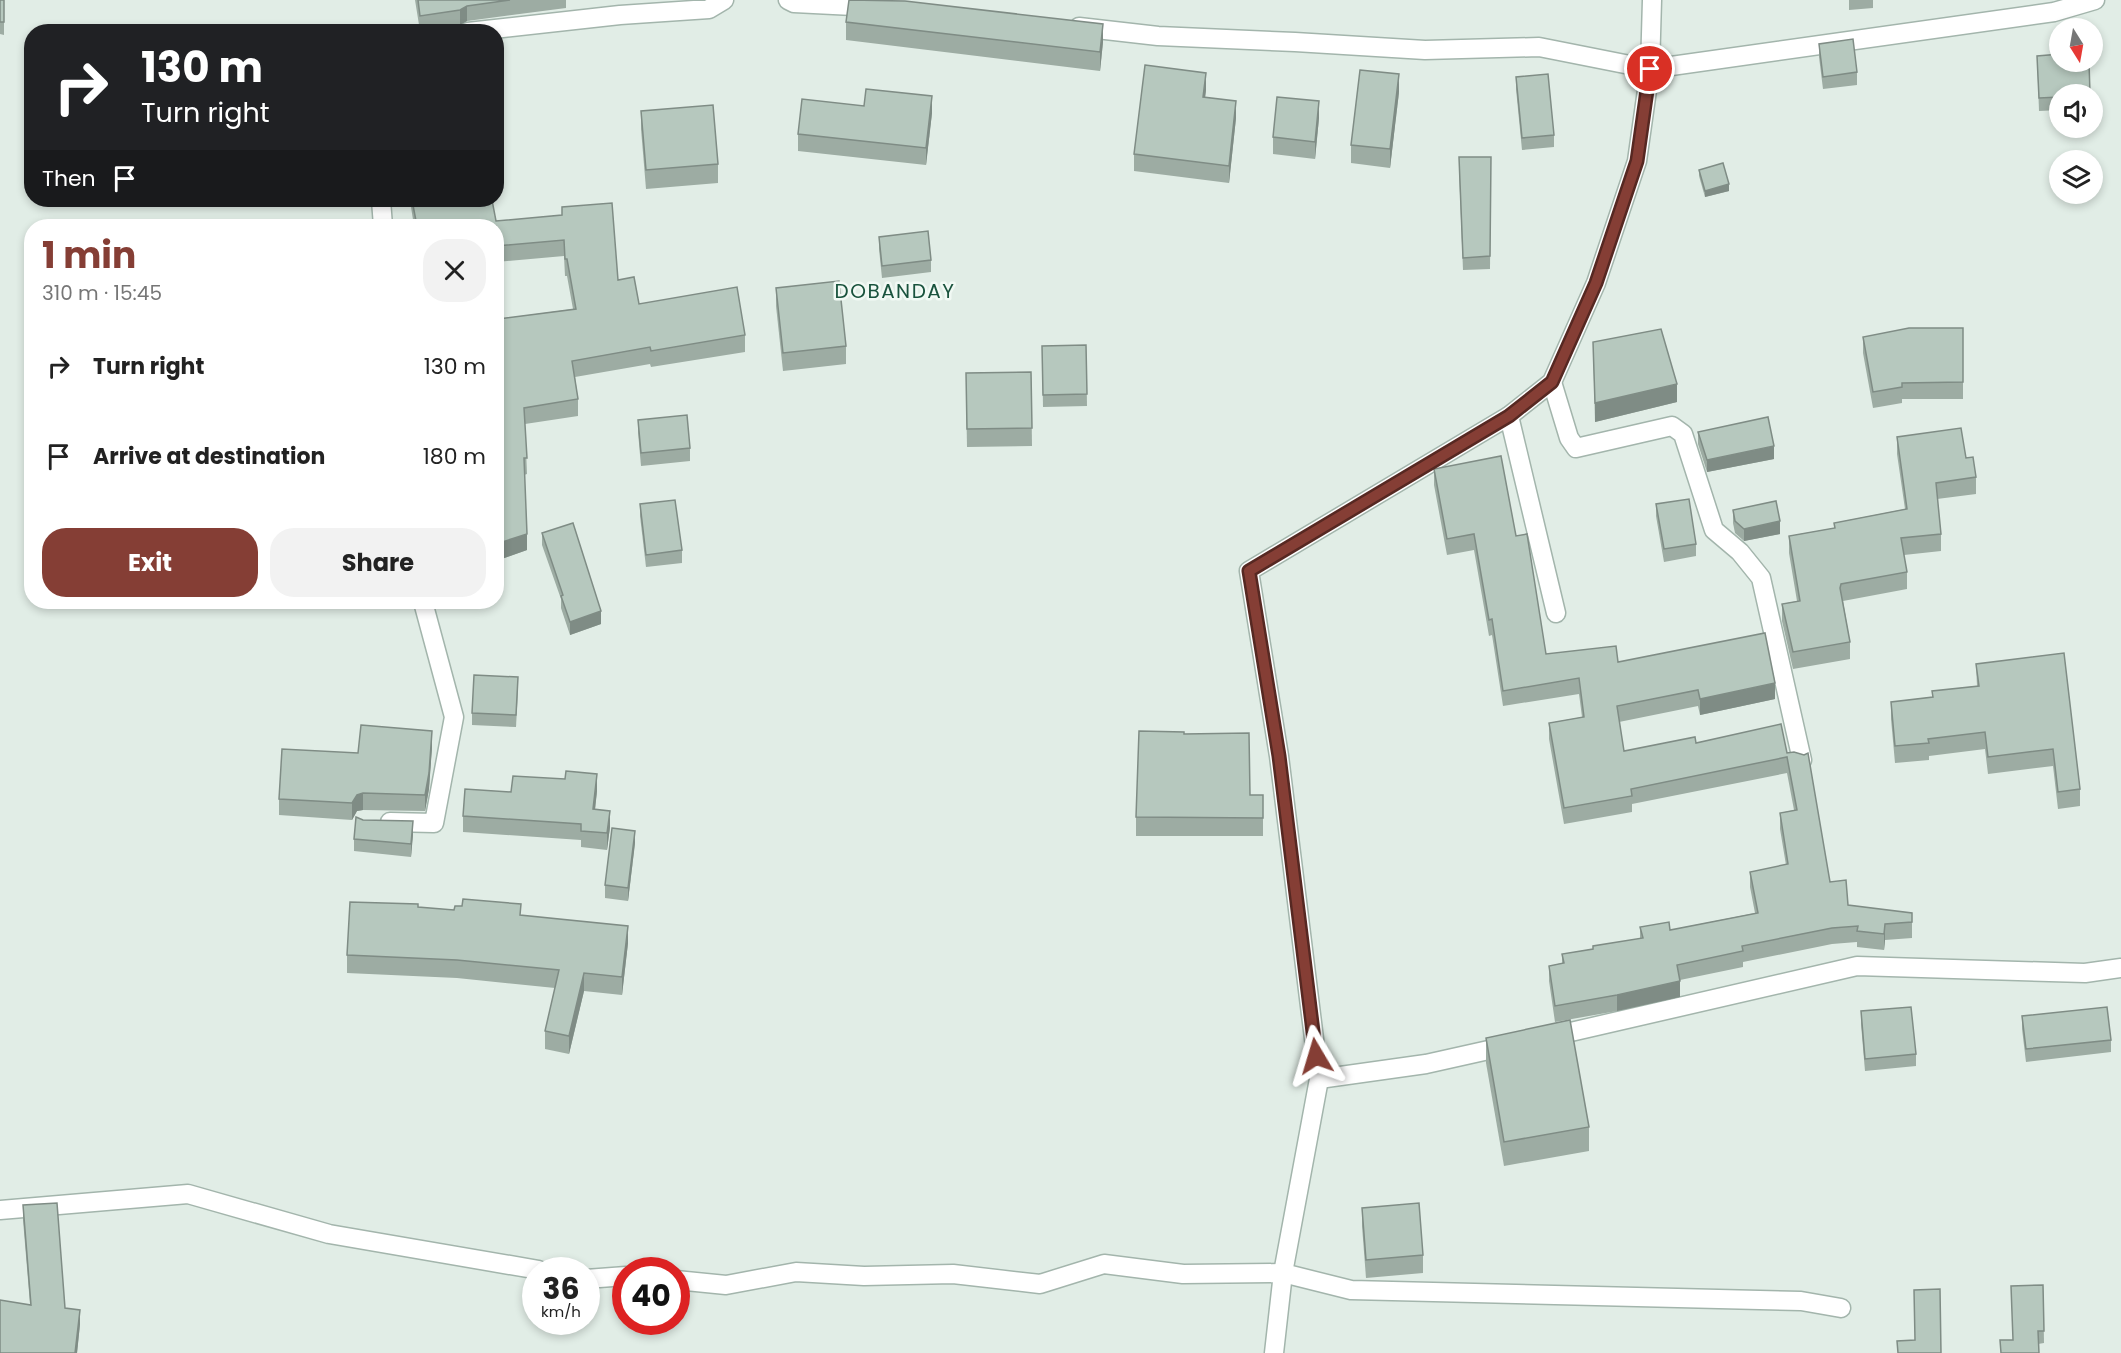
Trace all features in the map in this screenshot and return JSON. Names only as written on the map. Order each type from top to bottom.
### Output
[{"type":"street","points":[[504,28],[620,15],[710,9],[724,0]]},
{"type":"street","points":[[788,0],[794,3],[895,8]]},
{"type":"street","points":[[1274,1353],[1283,1274],[1319,1079],[1279,756],[1249,571],[1509,416],[1552,382],[1596,283],[1637,161],[1650,69],[1652,0]]},
{"type":"street","points":[[1066,26],[1158,36],[1425,50],[1539,47],[1650,69],[2054,12],[2095,0]]},
{"type":"street","points":[[1552,382],[1569,438],[1576,448],[1672,426],[1683,434],[1714,530],[1740,552],[1761,578],[1802,760]]},
{"type":"street","points":[[1509,416],[1556,614]]},
{"type":"street","points":[[375,821],[434,823],[454,717],[425,609]]},
{"type":"street","points":[[1319,1079],[1426,1064],[1857,966],[2085,973],[2121,968]]},
{"type":"street","points":[[0,1210],[188,1194],[329,1234],[522,1267]]},
{"type":"street","points":[[690,1281],[726,1285],[795,1272],[864,1276],[953,1274],[1040,1284],[1104,1264],[1183,1274],[1283,1274],[1351,1290],[1801,1301],[1841,1308]]},
{"type":"building","points":[[0,0],[4,0],[4,22],[0,22]]},
{"type":"building","points":[[418,0],[510,0],[420,16]]},
{"type":"building","points":[[849,0],[905,1],[1103,24],[1100,52],[846,22]]},
{"type":"building","points":[[1853,39],[1857,72],[1823,77],[1819,44]]},
{"type":"building","points":[[2049,55],[2049,72],[2089,72],[2090,84],[2049,84],[2049,98],[2039,98],[2037,56]]},
{"type":"building","points":[[1145,65],[1206,73],[1203,97],[1236,101],[1229,166],[1134,154]]},
{"type":"building","points":[[1360,70],[1399,74],[1390,149],[1351,145]]},
{"type":"building","points":[[1548,74],[1554,135],[1522,138],[1516,77]]},
{"type":"building","points":[[866,89],[932,96],[926,148],[798,134],[802,99],[864,106]]},
{"type":"building","points":[[1277,97],[1319,101],[1315,142],[1273,137]]},
{"type":"building","points":[[713,105],[718,164],[646,170],[641,111]]},
{"type":"building","points":[[1459,157],[1491,157],[1490,256],[1463,258]]},
{"type":"building","points":[[1723,163],[1729,184],[1705,191],[1699,170]]},
{"type":"building","points":[[612,203],[618,280],[634,277],[639,304],[737,287],[745,335],[651,351],[650,347],[572,361],[578,399],[524,408],[527,458],[524,458],[527,534],[504,541],[504,318],[576,309],[567,259],[565,259],[564,240],[504,245],[504,220],[562,215],[562,207]]},
{"type":"building","points":[[413,207],[493,207],[496,219],[416,219]]},
{"type":"building","points":[[928,231],[931,260],[882,266],[879,237]]},
{"type":"building","points":[[839,281],[846,346],[783,353],[776,288]]},
{"type":"building","points":[[1909,328],[1963,328],[1963,382],[1902,383],[1902,387],[1873,392],[1863,337]]},
{"type":"building","points":[[1661,329],[1677,384],[1595,403],[1593,342]]},
{"type":"building","points":[[1086,345],[1087,394],[1043,395],[1042,346]]},
{"type":"building","points":[[1031,372],[1032,428],[967,429],[966,373]]},
{"type":"building","points":[[687,415],[690,448],[641,453],[638,420]]},
{"type":"building","points":[[1768,417],[1774,446],[1707,460],[1698,432]]},
{"type":"building","points":[[1961,428],[1966,458],[1973,457],[1976,477],[1936,483],[1941,534],[1901,538],[1907,572],[1841,584],[1850,642],[1793,652],[1782,604],[1800,601],[1789,536],[1835,528],[1834,523],[1907,509],[1897,437]]},
{"type":"building","points":[[1501,456],[1516,536],[1527,534],[1546,654],[1616,646],[1618,662],[1765,633],[1775,683],[1700,699],[1698,690],[1617,706],[1624,751],[1695,737],[1696,743],[1781,724],[1787,753],[1794,752],[1804,755],[1808,753],[1830,882],[1846,880],[1848,905],[1912,913],[1912,922],[1885,924],[1884,934],[1857,931],[1858,926],[1832,928],[1742,946],[1743,951],[1677,965],[1680,981],[1555,1006],[1549,966],[1564,963],[1562,954],[1593,949],[1593,946],[1643,938],[1640,927],[1669,922],[1670,930],[1758,913],[1750,872],[1788,864],[1780,813],[1797,810],[1787,757],[1631,789],[1632,796],[1564,808],[1549,723],[1584,717],[1579,678],[1503,691],[1492,619],[1489,620],[1474,534],[1447,539],[1434,469]]},
{"type":"building","points":[[1689,499],[1696,544],[1664,549],[1656,504]]},
{"type":"building","points":[[675,500],[682,550],[646,555],[640,504]]},
{"type":"building","points":[[1776,501],[1780,521],[1744,529],[1735,521],[1733,510]]},
{"type":"building","points":[[573,523],[601,611],[570,622],[542,533]]},
{"type":"building","points":[[2064,653],[2080,789],[2058,792],[2053,749],[1988,757],[1985,732],[1928,739],[1929,743],[1895,746],[1891,702],[1933,697],[1932,691],[1979,686],[1976,664]]},
{"type":"building","points":[[474,675],[518,677],[516,715],[472,713]]},
{"type":"building","points":[[361,725],[432,731],[425,795],[363,793],[357,795],[352,803],[279,799],[282,749],[358,753]]},
{"type":"building","points":[[1139,731],[1184,732],[1184,734],[1249,733],[1250,795],[1263,795],[1263,818],[1136,817]]},
{"type":"building","points":[[566,771],[597,774],[593,809],[610,811],[607,833],[581,831],[581,824],[463,816],[465,789],[511,792],[513,776],[565,779]]},
{"type":"building","points":[[356,817],[363,820],[413,821],[411,844],[354,839]]},
{"type":"building","points":[[612,828],[635,831],[628,888],[605,885]]},
{"type":"building","points":[[463,899],[521,904],[520,915],[628,926],[622,977],[584,973],[569,1036],[545,1031],[559,970],[457,960],[347,955],[350,902],[418,904],[418,907],[454,910],[455,906],[462,906]]},
{"type":"building","points":[[1911,1007],[1916,1054],[1865,1059],[1861,1011]]},
{"type":"building","points":[[2107,1007],[2111,1040],[2026,1049],[2022,1016]]},
{"type":"building","points":[[1570,1020],[1589,1127],[1504,1142],[1486,1038]]},
{"type":"building","points":[[57,1203],[65,1308],[80,1310],[75,1353],[0,1353],[0,1300],[31,1305],[23,1205]]},
{"type":"building","points":[[1419,1203],[1423,1255],[1366,1260],[1362,1208]]},
{"type":"building","points":[[2043,1285],[2044,1331],[2038,1331],[2039,1353],[2001,1353],[2000,1340],[2013,1340],[2011,1286]]},
{"type":"building","points":[[1940,1289],[1941,1353],[1898,1353],[1897,1341],[1915,1340],[1914,1290]]},
{"type":"district","name":"DOBANDAY","points":[[895,291]]},
{"type":"route","points":[[1316,1056],[1279,756],[1249,571],[1509,416],[1552,382],[1596,283],[1637,161],[1650,69]]}]
